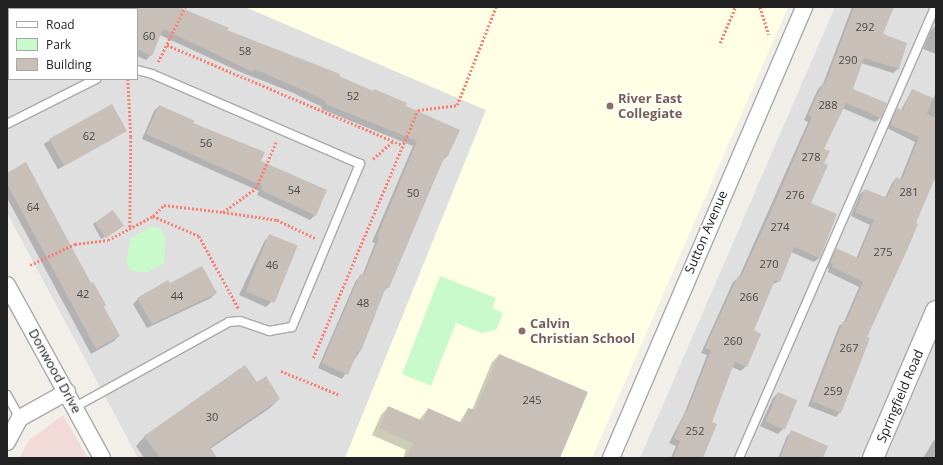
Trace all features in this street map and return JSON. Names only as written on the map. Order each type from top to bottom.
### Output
[{"type":"street","name":"Sutton Avenue","points":[[610,458],[804,7]]},
{"type":"street","name":"Donwood Drive","points":[[7,285],[75,406],[102,458]]},
{"type":"street","name":"Springfield Road","points":[[873,458],[936,311]]},
{"type":"street","points":[[7,442],[20,418],[67,392]]},
{"type":"lane","points":[[739,458],[935,7]]},
{"type":"lane","points":[[75,406],[229,322],[240,321],[269,330],[292,327],[360,164],[152,74],[138,70]]},
{"type":"lane","points":[[7,124],[94,80]]},
{"type":"lane","points":[[7,395],[20,418]]},
{"type":"path","points":[[152,74],[185,7]]},
{"type":"path","points":[[312,358],[418,110],[457,105],[496,7]]},
{"type":"path","points":[[720,43],[735,7]]},
{"type":"path","points":[[760,7],[769,35]]},
{"type":"path","points":[[167,45],[403,145]]},
{"type":"path","points":[[128,80],[131,137],[130,228]]},
{"type":"path","points":[[223,212],[256,188],[281,130]]},
{"type":"path","points":[[360,164],[373,159],[393,141]]},
{"type":"path","points":[[30,265],[75,244],[108,240],[153,216],[164,205],[277,220],[327,243]]},
{"type":"path","points":[[153,216],[199,236],[239,306],[240,321]]},
{"type":"path","points":[[281,371],[340,395]]},
{"type":"shaded area","points":[[7,7],[246,7],[486,110],[345,458],[138,458],[7,213]]},
{"type":"shaded area","points":[[245,7],[788,7],[592,458],[345,458],[486,110]]},
{"type":"shaded area","points":[[835,7],[936,7],[936,458],[640,458]]},
{"type":"shaded area","points":[[63,415],[88,458],[19,458],[29,440]]},
{"type":"green space","points":[[151,227],[160,228],[165,237],[164,263],[148,272],[131,271],[126,261],[131,238]]},
{"type":"green space","points":[[440,276],[496,298],[492,308],[503,313],[496,330],[482,333],[456,323],[431,386],[402,374]]},
{"type":"building","points":[[179,7],[229,28],[227,30],[340,74],[339,76],[373,91],[374,89],[407,103],[406,106],[460,130],[448,156],[445,155],[389,288],[386,287],[361,351],[358,351],[348,375],[322,363],[360,274],[364,275],[379,238],[377,237],[417,141],[325,104],[326,101],[296,87],[254,69],[253,72],[163,29],[152,56],[138,49],[137,8]]},
{"type":"building","points":[[854,7],[894,7],[883,34],[907,43],[899,69],[864,58],[853,89],[887,103],[881,118],[846,103],[824,149],[830,151],[824,163],[828,165],[811,203],[837,214],[820,258],[794,247],[780,282],[775,280],[754,330],[761,334],[747,367],[735,361],[712,422],[717,424],[703,458],[673,458],[680,441],[674,438],[685,411],[687,411],[711,350],[705,348],[738,276],[741,277],[777,198],[812,117],[808,115],[823,83],[825,84]]},
{"type":"building","points":[[912,89],[933,98],[927,114],[936,118],[936,176],[916,223],[918,224],[908,248],[867,337],[870,338],[841,413],[812,401],[843,321],[846,322],[863,282],[832,267],[833,264],[830,263],[836,248],[858,258],[874,220],[855,212],[865,189],[887,198],[896,177],[902,180],[919,137],[892,126],[891,122],[897,108],[903,110]]},
{"type":"building","points":[[112,104],[127,131],[64,166],[49,139]]},
{"type":"building","points":[[159,105],[195,121],[193,123],[265,152],[261,161],[327,190],[316,216],[261,190],[263,186],[146,134]]},
{"type":"building","points":[[26,162],[91,283],[93,282],[106,305],[104,307],[120,336],[96,349],[7,184],[7,173]]},
{"type":"building","points":[[113,210],[124,226],[106,238],[95,223]]},
{"type":"building","points":[[269,234],[298,246],[275,303],[246,291]]},
{"type":"building","points":[[202,266],[217,293],[152,324],[137,298],[168,280],[170,283]]},
{"type":"building","points":[[499,354],[588,392],[560,458],[406,458],[413,443],[379,428],[388,406],[423,421],[428,408],[462,423],[468,408],[475,410]]},
{"type":"building","points":[[245,365],[257,382],[266,376],[280,399],[210,447],[217,458],[160,458],[144,436]]},
{"type":"building","points":[[778,392],[797,400],[785,430],[765,421]]},
{"type":"building","points":[[791,430],[828,446],[823,458],[780,458]]},
{"type":"place","name":"River East Collegiate","points":[[610,106]]},
{"type":"place","name":"Calvin Christian School","points":[[522,331]]}]
